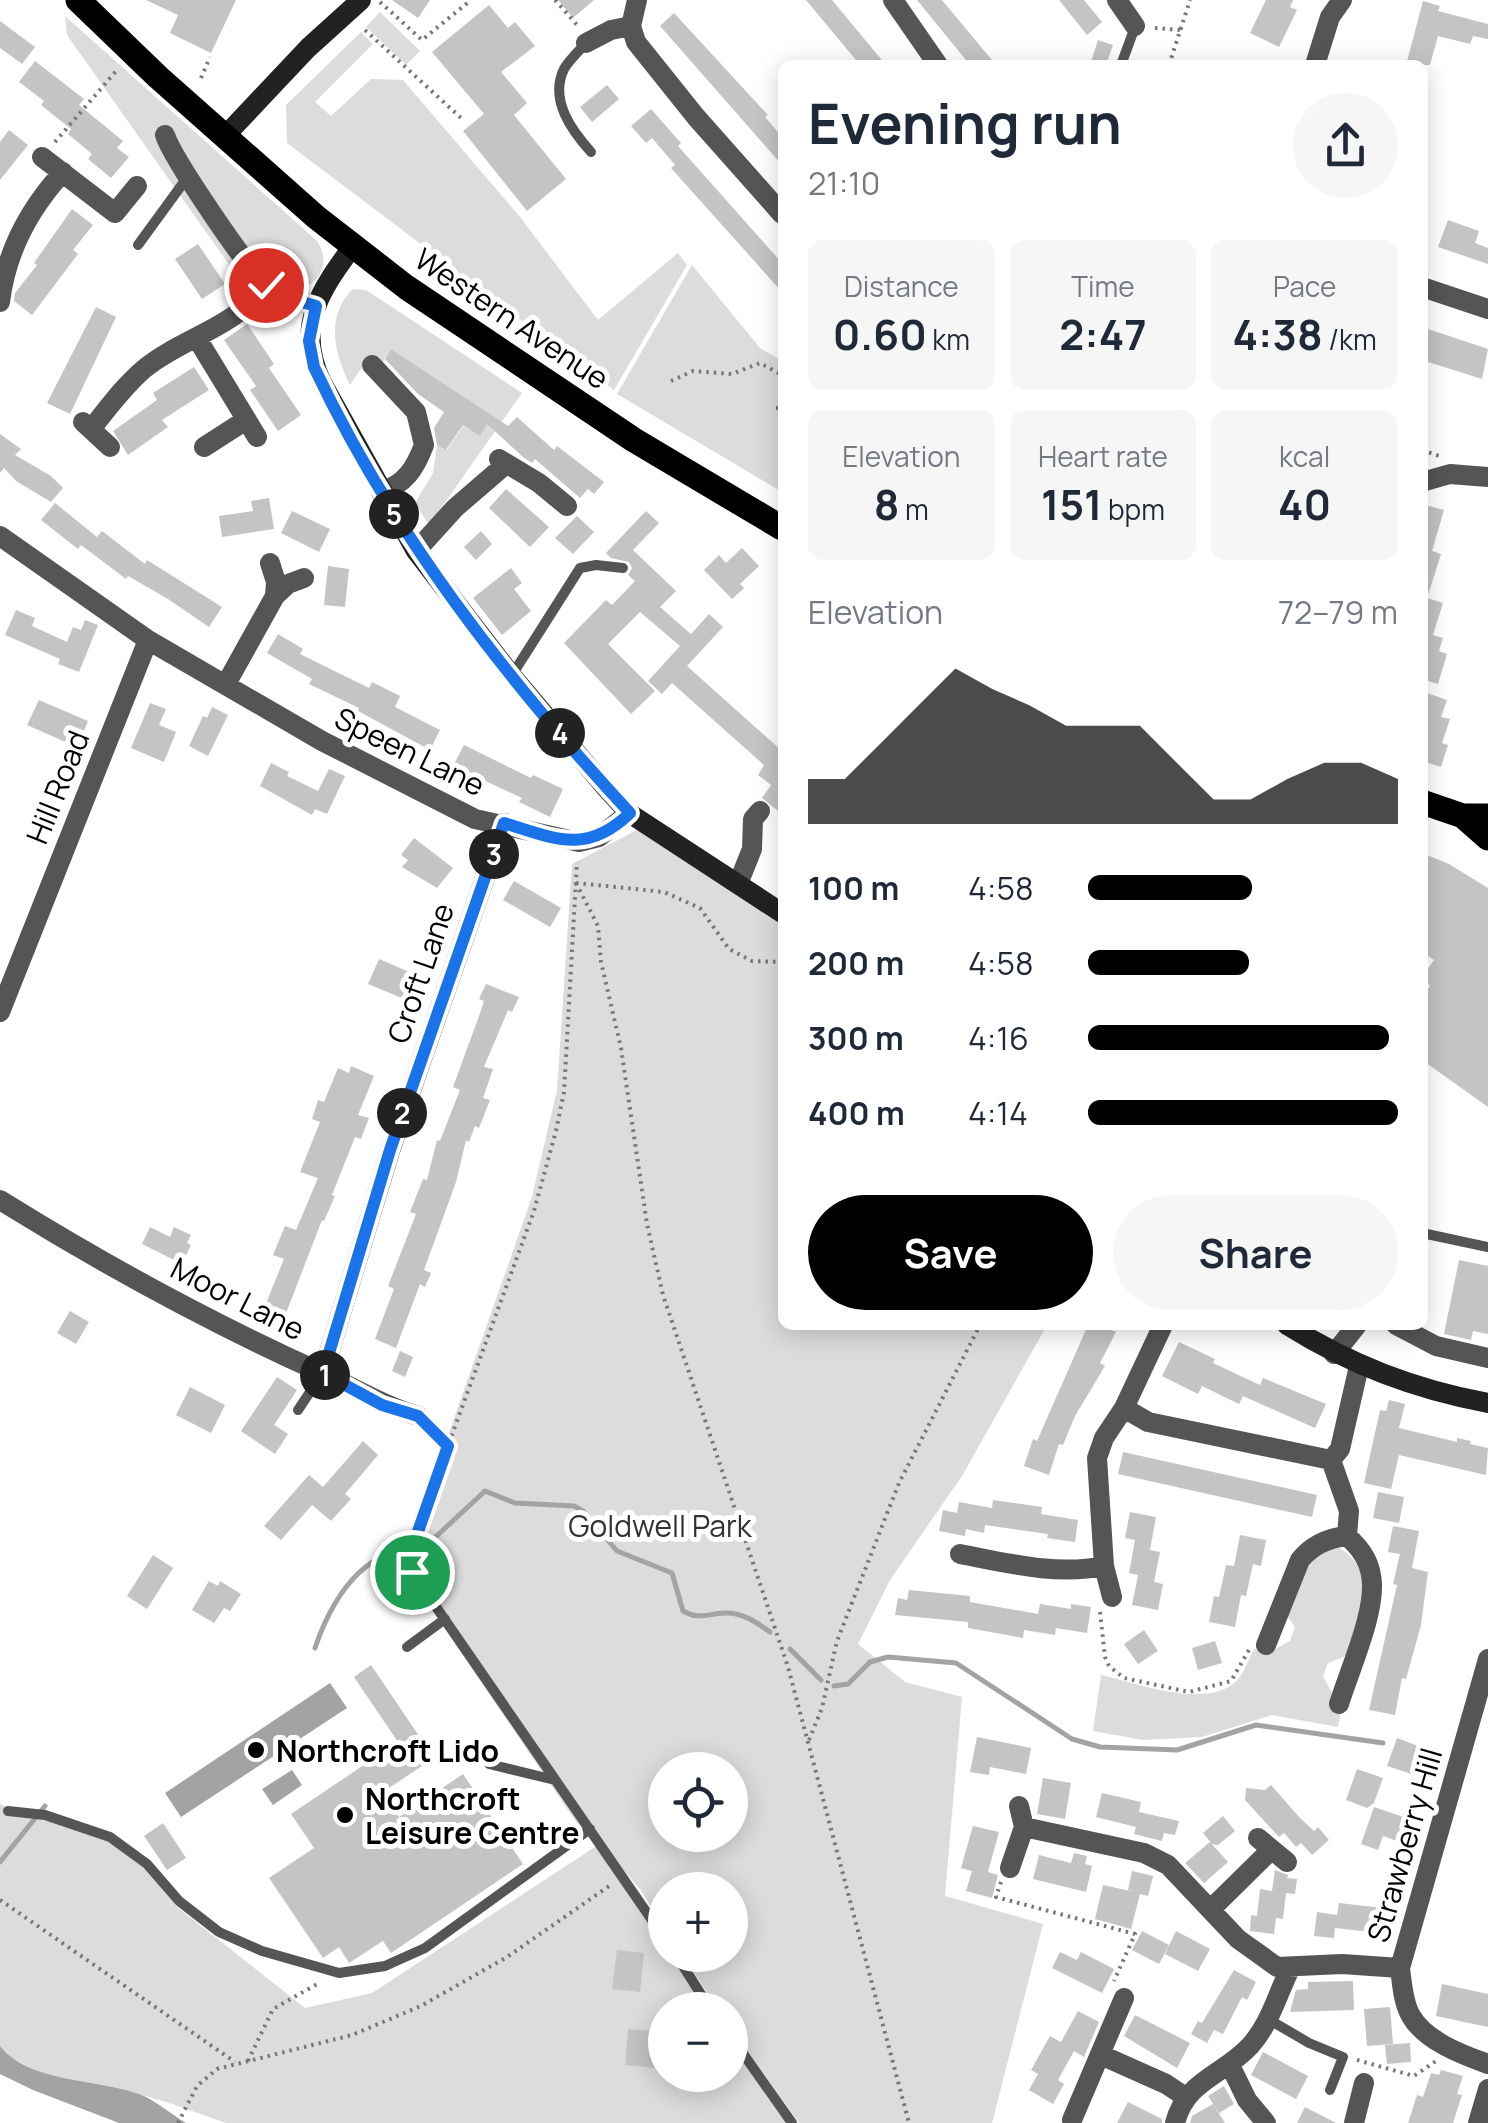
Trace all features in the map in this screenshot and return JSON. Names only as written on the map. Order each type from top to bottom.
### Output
[{"type":"main road","name":"Western Avenue","points":[[78,0],[352,246],[612,426],[778,526]]},
{"type":"main road","points":[[1428,804],[1476,816],[1488,838]]},
{"type":"street","points":[[225,136],[308,48],[362,0]]},
{"type":"street","points":[[637,0],[631,26],[636,42],[778,209]]},
{"type":"street","points":[[893,0],[935,60]]},
{"type":"street","points":[[1117,0],[1135,26]]},
{"type":"street","points":[[1317,60],[1330,16],[1342,0]]},
{"type":"street","points":[[588,42],[631,26]]},
{"type":"street","points":[[165,135],[243,257],[266,285],[316,306]]},
{"type":"street","points":[[42,158],[116,214],[137,186]]},
{"type":"street","points":[[0,302],[4,268],[16,240],[64,172]]},
{"type":"street","points":[[352,246],[316,306],[309,341],[314,367],[416,551],[512,676],[630,813],[778,910]]},
{"type":"street","points":[[110,447],[86,424],[146,368],[198,340],[246,306],[266,285]]},
{"type":"street","points":[[1428,288],[1488,309]]},
{"type":"street","points":[[198,340],[252,428],[204,447]]},
{"type":"street","points":[[372,365],[416,412],[424,446],[409,476],[397,487],[381,492]]},
{"type":"street","points":[[416,551],[502,462],[540,483],[568,506]]},
{"type":"street","points":[[1428,480],[1450,474],[1488,477]]},
{"type":"street","name":"Speen Lane","points":[[0,536],[148,640],[322,741],[475,819],[578,842],[598,837],[630,813]]},
{"type":"street","points":[[226,684],[274,596],[276,582],[270,563]]},
{"type":"street","points":[[274,596],[288,584],[304,578]]},
{"type":"street","name":"Hill Road","points":[[0,1012],[148,640]]},
{"type":"street","points":[[738,884],[752,849],[753,819],[760,811]]},
{"type":"street","name":"Croft Lane","points":[[323,1373],[390,1150],[504,823]]},
{"type":"street","name":"Moor Lane","points":[[0,1200],[78,1248],[267,1350],[323,1373],[382,1405],[418,1416]]},
{"type":"street","points":[[1295,1330],[1359,1366],[1433,1392],[1488,1403]]},
{"type":"street","points":[[1334,1354],[1353,1330]]},
{"type":"street","points":[[1407,1330],[1436,1346],[1488,1358]]},
{"type":"street","points":[[1112,1597],[1104,1566],[1097,1458],[1104,1438],[1124,1408],[1152,1334]]},
{"type":"street","points":[[1331,1460],[1340,1449],[1359,1366]]},
{"type":"street","points":[[1124,1408],[1148,1422],[1331,1460]]},
{"type":"street","points":[[1331,1460],[1349,1511],[1347,1536]]},
{"type":"street","points":[[1275,1636],[1294,1572],[1309,1549],[1347,1536]]},
{"type":"street","points":[[1339,1704],[1339,1674],[1367,1612],[1372,1579],[1362,1550],[1347,1536]]},
{"type":"street","points":[[960,1554],[1011,1573],[1104,1566]]},
{"type":"street","name":"Strawberry Hill","points":[[1488,1659],[1400,1968],[1412,2018],[1432,2037],[1488,2064]]},
{"type":"street","points":[[1010,1868],[1024,1827],[1019,1806]]},
{"type":"street","points":[[1024,1827],[1144,1853],[1175,1870],[1216,1919],[1276,1967],[1342,1964],[1400,1968]]},
{"type":"street","points":[[1210,1909],[1272,1850]]},
{"type":"street","points":[[1175,2123],[1184,2096],[1230,2065],[1251,2044],[1268,2020],[1290,1968]]},
{"type":"street","points":[[1072,2120],[1124,1998]]},
{"type":"street","points":[[1101,2055],[1184,2096]]},
{"type":"street","points":[[1230,2065],[1247,2100],[1266,2123]]},
{"type":"street","points":[[1354,2123],[1364,2083]]},
{"type":"street","points":[[1478,2123],[1488,2089]]},
{"type":"lane","points":[[1123,60],[1135,26]]},
{"type":"lane","points":[[588,42],[564,70],[562,108],[570,128],[591,152]]},
{"type":"lane","points":[[138,245],[189,174]]},
{"type":"lane","points":[[512,676],[580,568],[623,568]]},
{"type":"lane","points":[[1428,1234],[1488,1247]]},
{"type":"lane","points":[[298,1410],[323,1373]]},
{"type":"lane","points":[[412,1572],[648,1912]]},
{"type":"lane","points":[[408,1647],[445,1619]]},
{"type":"lane","points":[[489,1764],[556,1780]]},
{"type":"lane","points":[[8,1811],[32,1812],[91,1828],[132,1850],[179,1901],[219,1932],[262,1951],[338,1973],[385,1966],[425,1948],[590,1829]]},
{"type":"lane","points":[[1268,2020],[1343,2056],[1330,2090]]},
{"type":"lane","points":[[748,2061],[792,2123]]},
{"type":"path","points":[[378,0],[422,40],[472,0]]},
{"type":"path","points":[[555,0],[588,42]]},
{"type":"path","points":[[1171,60],[1190,0]]},
{"type":"path","points":[[1135,26],[1182,30]]},
{"type":"path","points":[[365,30],[461,118]]},
{"type":"path","points":[[201,78],[210,56]]},
{"type":"path","points":[[42,158],[117,70]]},
{"type":"path","points":[[422,267],[567,367]]},
{"type":"path","points":[[671,382],[693,371],[732,374],[760,363],[778,373]]},
{"type":"path","points":[[576,883],[664,892],[700,908],[729,949],[752,960],[778,962]]},
{"type":"path","points":[[412,1572],[415,1540],[534,1211],[556,1131],[564,1092],[576,883]]},
{"type":"path","points":[[576,883],[598,926],[647,1224],[663,1295],[766,1598],[909,2123]]},
{"type":"path","points":[[808,1743],[822,1708],[837,1641],[899,1483],[977,1330]]},
{"type":"path","points":[[418,1416],[448,1446]]},
{"type":"path","points":[[1112,1597],[1100,1610],[1105,1657],[1116,1674],[1124,1678],[1189,1692],[1226,1683],[1236,1675],[1252,1643],[1275,1636]]},
{"type":"path","points":[[1010,1868],[1004,1868],[996,1898],[1134,1934],[1111,1988],[1124,1998]]},
{"type":"path","points":[[178,2123],[198,2086],[217,2070],[352,2035],[421,2006],[507,1956],[624,1875]]},
{"type":"path","points":[[0,1900],[237,2064]]},
{"type":"path","points":[[248,2060],[273,2009],[338,1973]]},
{"type":"path","points":[[1343,2056],[1414,2076],[1453,2048]]},
{"type":"green space","points":[[380,12],[420,51],[406,65],[366,27]]},
{"type":"green space","points":[[65,16],[317,241],[323,266],[316,279],[293,291],[265,279],[247,290],[67,35]]},
{"type":"green space","points":[[361,32],[373,44],[315,102],[331,116],[371,79],[403,80],[520,217],[598,320],[678,253],[687,265],[614,390],[287,143],[286,105]]},
{"type":"green space","points":[[692,265],[760,348],[778,359],[778,490],[617,394]]},
{"type":"green space","points":[[353,289],[366,290],[522,393],[429,525],[415,503],[433,473],[437,445],[447,450],[463,426],[480,435],[492,416],[391,349],[379,368],[367,360],[350,385],[335,335],[338,311]]},
{"type":"green space","name":"Goldwell Park","points":[[639,829],[778,919],[778,1330],[1044,1330],[962,1476],[890,1580],[858,1644],[905,1682],[962,1697],[945,1896],[1043,1924],[992,2123],[799,2123],[748,2051],[748,1992],[707,1992],[693,1972],[748,1972],[748,1872],[648,1872],[648,1902],[588,1829],[583,1832],[402,1566],[532,1197],[557,1090],[572,864]]},
{"type":"green space","points":[[1338,1547],[1360,1570],[1363,1597],[1346,1656],[1328,1663],[1323,1676],[1341,1710],[1338,1727],[1272,1715],[1202,1737],[1143,1740],[1093,1731],[1101,1675],[1173,1692],[1211,1693],[1227,1688],[1239,1678],[1254,1649],[1268,1653],[1290,1641],[1295,1627],[1286,1614],[1302,1570],[1315,1555]]},
{"type":"green space","points":[[0,1804],[21,1814],[97,1834],[134,1856],[177,1907],[305,2008],[372,1993],[598,1845],[648,1917],[648,1972],[684,1972],[698,1992],[648,1992],[648,2092],[748,2092],[748,2066],[787,2123],[226,2123],[148,2097],[44,2073],[12,2057],[0,2046]]},
{"type":"shaded area","name":"Northcroft Lido","points":[[330,1683],[347,1708],[181,1817],[165,1793]]},
{"type":"shaded area","points":[[292,1770],[302,1785],[273,1805],[262,1789]]},
{"type":"shaded area","points":[[0,2046],[28,2067],[139,2094],[186,2123],[119,2123],[33,2090],[0,2074]]},
{"type":"building","points":[[146,0],[236,0],[211,53],[170,33],[178,15]]},
{"type":"building","points":[[392,0],[430,0],[418,18]]},
{"type":"building","points":[[558,0],[594,0],[573,18]]},
{"type":"building","points":[[806,0],[832,0],[882,60],[856,60]]},
{"type":"building","points":[[917,0],[942,0],[992,60],[966,60]]},
{"type":"building","points":[[1059,0],[1084,0],[1102,22],[1087,35]]},
{"type":"building","points":[[1266,0],[1293,0],[1290,7],[1297,10],[1279,47],[1250,33]]},
{"type":"building","points":[[1423,1],[1440,6],[1438,11],[1488,24],[1488,39],[1473,36],[1470,44],[1438,36],[1430,65],[1428,60],[1407,60]]},
{"type":"building","points":[[489,5],[508,28],[515,22],[535,46],[501,72],[527,103],[514,115],[566,179],[527,211],[463,131],[484,114],[432,52]]},
{"type":"building","points":[[674,13],[768,115],[765,117],[778,132],[778,160],[660,26]]},
{"type":"building","points":[[0,21],[35,47],[22,64],[0,48]]},
{"type":"building","points":[[1098,40],[1113,45],[1108,60],[1092,60]]},
{"type":"building","points":[[35,61],[84,99],[79,105],[123,141],[117,148],[129,157],[111,178],[88,159],[92,154],[68,134],[71,129],[19,82]]},
{"type":"building","points":[[607,85],[619,99],[592,122],[580,107]]},
{"type":"building","points":[[651,109],[681,143],[678,146],[778,258],[778,288],[671,168],[675,165],[652,138],[646,143],[631,126]]},
{"type":"building","points":[[9,130],[28,145],[0,180],[0,142]]},
{"type":"building","points":[[72,209],[93,225],[73,250],[78,254],[32,315],[14,301],[15,293]]},
{"type":"building","points":[[1448,220],[1479,231],[1475,243],[1488,248],[1488,264],[1438,247]]},
{"type":"building","points":[[198,244],[225,284],[202,299],[175,259]]},
{"type":"building","points":[[96,307],[116,317],[70,414],[47,403]]},
{"type":"building","points":[[247,324],[274,364],[269,368],[301,415],[278,431],[250,390],[256,386],[224,340]]},
{"type":"building","points":[[1428,329],[1488,349],[1482,379],[1428,362]]},
{"type":"building","points":[[391,349],[508,426],[517,417],[554,450],[557,446],[604,482],[594,494],[588,489],[580,498],[535,459],[532,463],[523,457],[487,424],[480,436],[463,425],[446,450],[437,445],[434,428],[444,412],[418,394],[385,359]]},
{"type":"building","points":[[194,367],[209,390],[162,420],[168,427],[128,455],[113,431],[157,400],[153,393]]},
{"type":"building","points":[[0,434],[21,449],[15,455],[51,476],[63,488],[51,502],[16,481],[4,468],[0,473]]},
{"type":"building","points":[[506,489],[549,527],[530,547],[489,508]]},
{"type":"building","points":[[269,498],[274,529],[222,537],[219,516],[253,511],[251,501]]},
{"type":"building","points":[[55,503],[97,537],[102,531],[145,564],[147,560],[222,607],[209,627],[168,599],[128,576],[126,579],[81,545],[78,549],[41,520]]},
{"type":"building","points":[[1428,506],[1444,510],[1432,551],[1441,554],[1428,595]]},
{"type":"building","points":[[292,511],[330,529],[319,552],[281,533]]},
{"type":"building","points":[[646,511],[659,523],[633,550],[676,591],[660,607],[691,634],[709,614],[723,627],[687,666],[778,747],[778,811],[762,798],[771,785],[758,775],[764,765],[672,683],[662,694],[648,681],[680,646],[640,612],[608,644],[655,691],[631,714],[564,643],[606,600],[612,605],[635,581],[628,575],[632,568],[629,562],[606,553]]},
{"type":"building","points":[[577,516],[594,532],[573,554],[555,538]]},
{"type":"building","points":[[481,531],[492,544],[476,560],[464,547]]},
{"type":"building","points":[[742,548],[759,566],[740,584],[744,588],[732,599],[704,570],[719,555],[726,563]]},
{"type":"building","points":[[328,566],[349,569],[345,607],[324,605]]},
{"type":"building","points":[[511,568],[522,583],[514,589],[531,611],[502,635],[473,598]]},
{"type":"building","points":[[1428,598],[1443,603],[1433,635],[1443,638],[1439,651],[1447,654],[1438,684],[1428,681]]},
{"type":"building","points":[[16,610],[35,618],[32,626],[67,642],[73,627],[81,630],[85,620],[98,625],[79,672],[58,664],[60,659],[5,635]]},
{"type":"building","points":[[278,634],[303,649],[300,654],[369,688],[372,682],[400,696],[395,707],[440,730],[430,750],[309,684],[312,679],[267,653]]},
{"type":"building","points":[[1428,693],[1447,700],[1441,717],[1450,719],[1442,743],[1448,745],[1441,767],[1428,763]]},
{"type":"building","points":[[39,700],[88,721],[77,747],[27,725]]},
{"type":"building","points":[[150,703],[166,709],[159,725],[176,732],[164,762],[131,748]]},
{"type":"building","points":[[212,707],[228,715],[208,756],[189,746],[203,716],[207,718]]},
{"type":"building","points":[[464,745],[563,789],[550,817],[519,802],[522,798],[453,766]]},
{"type":"building","points":[[271,763],[318,791],[329,769],[345,776],[327,814],[315,809],[312,815],[260,786]]},
{"type":"building","points":[[414,838],[453,868],[437,888],[402,867],[408,860],[401,855]]},
{"type":"building","points":[[1428,855],[1488,888],[1488,1107],[1428,1064],[1428,968],[1434,960],[1428,956]]},
{"type":"building","points":[[514,881],[561,908],[550,927],[503,900]]},
{"type":"building","points":[[379,959],[419,976],[409,1001],[368,984]]},
{"type":"building","points":[[486,984],[519,997],[512,1012],[508,1010],[484,1067],[493,1069],[483,1098],[490,1100],[479,1128],[475,1126],[469,1142],[466,1140],[456,1182],[424,1270],[431,1273],[425,1287],[420,1284],[396,1348],[375,1339],[394,1289],[388,1286],[416,1214],[410,1212],[423,1179],[427,1180],[437,1140],[440,1141],[460,1090],[453,1087],[484,1001],[479,999]]},
{"type":"building","points":[[351,1066],[374,1076],[358,1115],[369,1118],[361,1139],[355,1137],[283,1321],[262,1313],[284,1259],[273,1255],[285,1226],[296,1230],[318,1178],[300,1172],[320,1122],[312,1119],[318,1100],[324,1102],[338,1068],[349,1073]]},
{"type":"building","points":[[150,1227],[170,1237],[174,1227],[191,1235],[182,1264],[142,1244]]},
{"type":"building","points":[[1459,1260],[1488,1266],[1488,1334],[1473,1331],[1471,1340],[1444,1334]]},
{"type":"building","points":[[70,1311],[89,1322],[76,1344],[57,1333]]},
{"type":"building","points":[[1086,1330],[1116,1332],[1100,1363],[1105,1366],[1075,1416],[1063,1445],[1059,1444],[1049,1475],[1024,1466],[1033,1439],[1037,1441]]},
{"type":"building","points":[[1179,1342],[1260,1385],[1263,1378],[1326,1404],[1315,1428],[1243,1396],[1239,1404],[1202,1386],[1198,1394],[1162,1376]]},
{"type":"building","points":[[400,1351],[413,1357],[405,1377],[392,1371]]},
{"type":"building","points":[[277,1377],[297,1390],[274,1425],[288,1434],[275,1454],[241,1431]]},
{"type":"building","points":[[190,1387],[225,1405],[211,1433],[176,1415]]},
{"type":"building","points":[[1389,1400],[1405,1404],[1399,1428],[1457,1442],[1457,1438],[1471,1441],[1470,1444],[1488,1448],[1486,1475],[1399,1455],[1391,1489],[1364,1483],[1380,1410],[1386,1411]]},
{"type":"building","points":[[363,1441],[378,1455],[345,1494],[351,1499],[331,1521],[312,1505],[281,1540],[264,1526],[309,1475],[323,1487]]},
{"type":"building","points":[[1123,1452],[1317,1495],[1312,1517],[1118,1474]]},
{"type":"building","points":[[1378,1492],[1404,1497],[1399,1523],[1373,1518]]},
{"type":"building","points":[[993,1500],[1042,1507],[1041,1514],[1078,1520],[1075,1542],[985,1525],[984,1533],[966,1529],[965,1536],[939,1531],[943,1510],[957,1513],[959,1502],[992,1508]]},
{"type":"building","points":[[1130,1512],[1156,1517],[1150,1550],[1160,1552],[1154,1582],[1163,1584],[1158,1610],[1132,1605],[1138,1575],[1129,1573],[1135,1540],[1125,1538]]},
{"type":"building","points":[[1393,1526],[1419,1531],[1412,1568],[1428,1572],[1421,1625],[1406,1679],[1402,1678],[1395,1715],[1369,1710],[1397,1585],[1393,1584],[1400,1554],[1388,1552]]},
{"type":"building","points":[[1240,1535],[1266,1540],[1261,1566],[1253,1564],[1246,1596],[1241,1595],[1235,1627],[1209,1622],[1226,1565],[1234,1566]]},
{"type":"building","points":[[153,1555],[173,1568],[147,1609],[127,1596]]},
{"type":"building","points":[[209,1581],[218,1586],[220,1581],[241,1594],[230,1611],[224,1608],[214,1623],[192,1610]]},
{"type":"building","points":[[909,1590],[970,1596],[970,1602],[1038,1614],[1040,1604],[1071,1609],[1071,1604],[1091,1607],[1087,1633],[1056,1628],[1055,1635],[1024,1630],[1023,1638],[968,1628],[968,1622],[895,1615],[898,1598],[907,1600]]},
{"type":"building","points":[[1144,1630],[1158,1651],[1138,1664],[1124,1644]]},
{"type":"building","points":[[1215,1641],[1222,1663],[1198,1670],[1192,1648]]},
{"type":"building","name":"Northcroft Leisure Centre","points":[[371,1665],[434,1758],[383,1792],[399,1817],[463,1774],[523,1864],[391,1953],[383,1941],[349,1963],[339,1947],[323,1958],[269,1878],[314,1848],[291,1814],[398,1742],[354,1677]]},
{"type":"building","points":[[977,1737],[1031,1748],[1026,1774],[990,1767],[989,1775],[970,1772]]},
{"type":"building","points":[[1397,1738],[1421,1747],[1418,1754],[1437,1761],[1430,1780],[1387,1766]]},
{"type":"building","points":[[1357,1769],[1383,1778],[1374,1803],[1367,1808],[1346,1800]]},
{"type":"building","points":[[1043,1778],[1071,1783],[1065,1819],[1037,1814]]},
{"type":"building","points":[[1271,1785],[1300,1818],[1314,1831],[1318,1827],[1329,1840],[1312,1855],[1301,1843],[1296,1847],[1284,1833],[1279,1837],[1245,1800],[1246,1788],[1265,1790]]},
{"type":"building","points":[[1102,1793],[1141,1802],[1139,1812],[1179,1821],[1175,1835],[1164,1833],[1162,1841],[1134,1834],[1136,1827],[1096,1817]]},
{"type":"building","points":[[1374,1807],[1424,1824],[1416,1848],[1383,1836],[1378,1850],[1361,1844]]},
{"type":"building","points":[[1223,1816],[1235,1831],[1218,1845],[1212,1844],[1203,1833]]},
{"type":"building","points":[[163,1823],[186,1858],[167,1870],[144,1836]]},
{"type":"building","points":[[973,1826],[999,1832],[988,1872],[998,1875],[992,1898],[966,1891],[972,1871],[961,1868]]},
{"type":"building","points":[[1210,1842],[1228,1862],[1204,1883],[1185,1863]]},
{"type":"building","points":[[1074,1853],[1087,1856],[1085,1864],[1092,1866],[1086,1892],[1033,1879],[1039,1855],[1071,1863]]},
{"type":"building","points":[[1275,1870],[1297,1879],[1295,1894],[1286,1893],[1283,1919],[1276,1918],[1274,1934],[1250,1931],[1251,1915],[1257,1916],[1260,1889],[1272,1891]]},
{"type":"building","points":[[1132,1871],[1153,1876],[1148,1896],[1140,1894],[1131,1929],[1095,1919],[1103,1885],[1135,1892],[1128,1890]]},
{"type":"building","points":[[1339,1903],[1392,1909],[1389,1934],[1335,1928],[1334,1938],[1314,1936],[1317,1912],[1337,1915]]},
{"type":"building","points":[[1142,1931],[1169,1945],[1159,1964],[1132,1950]]},
{"type":"building","points":[[1176,1931],[1210,1949],[1198,1971],[1165,1954]]},
{"type":"building","points":[[617,1950],[644,1953],[640,1992],[612,1989]]},
{"type":"building","points":[[1060,1952],[1077,1960],[1081,1952],[1114,1969],[1102,1993],[1052,1968]]},
{"type":"building","points":[[1234,1970],[1256,1982],[1247,2000],[1242,1997],[1223,2034],[1214,2030],[1207,2043],[1191,2034]]},
{"type":"building","points":[[1353,1981],[1354,2010],[1290,2012],[1296,1990],[1308,1989],[1308,1982]]},
{"type":"building","points":[[1442,1984],[1488,1994],[1488,2027],[1436,2016]]},
{"type":"building","points":[[1390,2007],[1393,2044],[1367,2046],[1364,2009]]},
{"type":"building","points":[[1078,2011],[1099,2022],[1084,2057],[1074,2051],[1058,2080],[1064,2084],[1053,2104],[1029,2090],[1038,2074],[1031,2070],[1050,2036],[1061,2042]]},
{"type":"building","points":[[1135,2015],[1190,2043],[1177,2068],[1124,2036]]},
{"type":"building","points":[[628,2029],[648,2031],[648,2067],[625,2065]]},
{"type":"building","points":[[1410,2043],[1411,2062],[1387,2064],[1385,2045]]},
{"type":"building","points":[[1263,2052],[1308,2076],[1296,2099],[1251,2075]]},
{"type":"building","points":[[1441,2070],[1463,2076],[1453,2123],[1408,2123],[1417,2095],[1423,2097],[1431,2073],[1439,2075]]},
{"type":"building","points":[[1224,2086],[1234,2104],[1219,2113],[1208,2096]]},
{"type":"building","points":[[1128,2102],[1162,2119],[1162,2123],[1117,2123]]},
{"type":"building","points":[[1213,2104],[1225,2123],[1190,2123],[1192,2116]]},
{"type":"building","points":[[1305,2107],[1336,2123],[1297,2123]]},
{"type":"waterway","points":[[427,1545],[485,1491],[515,1503],[574,1506],[583,1511],[617,1551],[672,1573],[683,1611],[698,1616],[737,1614],[770,1632]]},
{"type":"waterway","points":[[315,1648],[346,1587],[371,1563],[402,1550]]},
{"type":"waterway","points":[[790,1649],[821,1680]]},
{"type":"waterway","points":[[834,1686],[848,1684],[870,1662],[888,1657],[956,1663],[1072,1739],[1100,1747],[1177,1750],[1256,1725],[1383,1743]]},
{"type":"waterway","points":[[0,1862],[45,1806]]},
{"type":"place","name":"Northcroft Lido","points":[[256,1750]]},
{"type":"place","name":"Northcroft Leisure Centre","points":[[345,1815]]},
{"type":"route","points":[[266,285],[316,306],[309,341],[314,367],[416,551],[512,676],[630,813],[598,837],[578,842],[504,823],[352,1270],[323,1373],[382,1405],[418,1416],[448,1446],[415,1540],[412,1572]]}]
